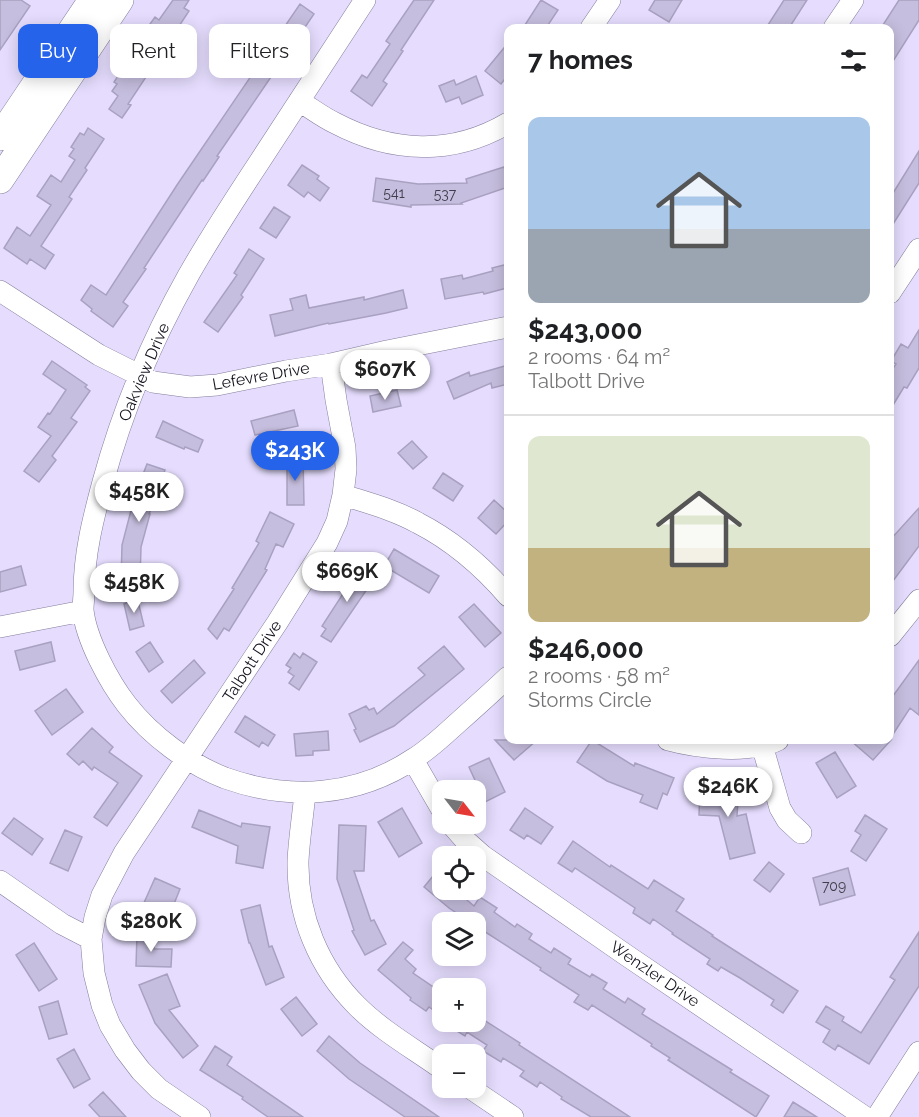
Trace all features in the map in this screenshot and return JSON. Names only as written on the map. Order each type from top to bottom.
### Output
[{"type":"main road","points":[[0,137],[101,3]]},
{"type":"main road","points":[[0,180],[101,3]]},
{"type":"street","name":"Oakview Drive","points":[[365,0],[221,221],[187,278],[155,341],[123,418],[92,522],[86,556],[83,611],[104,670],[119,696],[155,735],[186,758],[222,776],[252,786],[278,791],[305,793],[339,789],[388,773],[413,760],[429,748],[504,681]]},
{"type":"street","points":[[594,24],[610,0]]},
{"type":"street","points":[[837,24],[853,0]]},
{"type":"street","points":[[299,101],[334,123],[368,138],[394,145],[445,146],[470,140],[504,125]]},
{"type":"street","points":[[894,287],[919,249]]},
{"type":"street","name":"Lefevre Drive","points":[[0,291],[85,348],[153,382],[190,387],[217,386],[504,328]]},
{"type":"street","name":"Talbott Drive","points":[[200,1117],[159,1089],[125,1050],[110,1025],[102,1005],[94,973],[91,939],[102,895],[124,853],[240,679],[327,543],[337,521],[346,469],[345,448],[331,364]]},
{"type":"street","points":[[343,495],[379,506],[417,522],[446,540],[477,564],[504,592]]},
{"type":"street","points":[[894,631],[919,600]]},
{"type":"street","points":[[0,627],[83,611]]},
{"type":"street","points":[[681,744],[713,748],[760,744]]},
{"type":"street","points":[[770,744],[780,808],[787,820],[801,833]]},
{"type":"street","points":[[413,760],[432,793]]},
{"type":"street","points":[[305,793],[298,861],[299,885],[303,912],[312,940],[323,963],[340,988],[358,1008],[432,1061]]},
{"type":"street","name":"Wenzler Drive","points":[[460,834],[483,856],[865,1117]]},
{"type":"street","points":[[0,881],[62,924],[91,939]]},
{"type":"street","points":[[877,1117],[919,1052]]},
{"type":"street","points":[[485,1098],[513,1117]]},
{"type":"building","points":[[0,0],[21,0],[30,6],[0,50]]},
{"type":"building","points":[[173,0],[189,0],[184,8],[189,11],[180,24],[150,24],[155,17],[159,20]]},
{"type":"building","points":[[414,0],[434,0],[401,50],[403,51],[383,81],[387,84],[372,106],[351,91],[362,75],[367,78],[390,44],[386,41]]},
{"type":"building","points":[[541,0],[558,10],[549,24],[526,24]]},
{"type":"building","points":[[655,0],[682,0],[669,22],[649,10]]},
{"type":"building","points":[[784,0],[807,0],[792,24],[769,24]]},
{"type":"building","points":[[899,0],[919,0],[919,20],[894,60],[894,24],[884,24]]},
{"type":"building","points":[[300,4],[314,14],[307,24],[286,24]]},
{"type":"building","points":[[504,48],[504,80],[501,84],[485,71]]},
{"type":"building","points":[[476,76],[483,95],[462,104],[459,97],[446,102],[439,86],[454,80],[456,85]]},
{"type":"building","points":[[117,78],[145,78],[128,104],[131,105],[122,118],[109,109],[118,96],[112,91],[117,84],[114,82]]},
{"type":"building","points":[[250,78],[270,78],[144,268],[146,269],[123,302],[128,306],[113,327],[91,311],[92,309],[81,300],[91,285],[106,295]]},
{"type":"building","points":[[88,128],[104,139],[69,197],[72,199],[41,246],[54,255],[45,269],[30,259],[27,264],[4,248],[17,227],[30,236],[51,205],[37,196],[51,175],[61,182],[75,160],[69,156],[74,149],[71,147],[80,133],[84,135]]},
{"type":"building","points":[[919,151],[919,183],[894,223],[894,192]]},
{"type":"building","points":[[302,165],[319,176],[317,179],[329,188],[320,201],[308,192],[304,197],[288,185]]},
{"type":"building","points":[[504,167],[504,188],[462,204],[411,205],[411,207],[373,201],[376,178],[418,184],[467,183],[466,179]]},
{"type":"building","points":[[274,207],[290,217],[276,238],[260,228]]},
{"type":"building","points":[[249,249],[264,259],[241,295],[243,297],[218,332],[204,322],[237,275],[234,273]]},
{"type":"building","points":[[504,265],[504,289],[445,299],[441,279],[462,275],[463,279],[493,271],[492,268]]},
{"type":"building","points":[[403,290],[407,308],[275,336],[270,315],[293,310],[290,299],[306,295],[309,308],[364,297],[364,300]]},
{"type":"building","points":[[919,330],[919,368],[894,403],[894,367],[896,364],[894,356],[901,344],[908,348]]},
{"type":"building","points":[[52,361],[87,385],[85,387],[90,391],[71,418],[77,422],[52,456],[56,460],[39,482],[24,471],[51,436],[38,427],[66,390],[43,374]]},
{"type":"building","points":[[504,366],[504,385],[492,388],[491,383],[454,399],[447,382],[469,372],[470,376]]},
{"type":"building","points":[[397,390],[401,406],[373,412],[370,396]]},
{"type":"building","points":[[294,410],[298,426],[255,435],[251,421]]},
{"type":"building","points":[[163,421],[203,440],[198,452],[185,447],[184,449],[156,437]]},
{"type":"building","points":[[412,441],[427,457],[413,469],[398,453]]},
{"type":"building","points":[[287,458],[303,458],[304,505],[287,505]]},
{"type":"building","points":[[147,464],[165,470],[149,514],[141,547],[140,582],[121,581],[122,545],[135,495]]},
{"type":"building","points":[[443,473],[463,486],[453,501],[433,488]]},
{"type":"building","points":[[494,500],[504,509],[504,525],[496,534],[478,518]]},
{"type":"building","points":[[919,508],[919,546],[894,580],[894,536]]},
{"type":"building","points":[[270,512],[294,524],[283,547],[276,544],[265,569],[267,570],[229,631],[224,628],[217,639],[208,629],[234,589],[232,588],[259,543],[256,541]]},
{"type":"building","points":[[394,549],[439,576],[429,593],[384,566]]},
{"type":"building","points":[[21,566],[26,585],[0,592],[0,572]]},
{"type":"building","points":[[361,566],[376,576],[331,642],[321,636],[326,629],[322,626]]},
{"type":"building","points":[[137,597],[144,626],[130,630],[124,604]]},
{"type":"building","points":[[474,604],[501,633],[485,647],[459,617]]},
{"type":"building","points":[[51,642],[55,661],[20,670],[15,651]]},
{"type":"building","points":[[150,642],[163,662],[149,672],[136,652]]},
{"type":"building","points":[[444,646],[464,669],[394,726],[360,742],[349,714],[366,706],[369,710],[374,708],[377,714],[425,675],[418,668]]},
{"type":"building","points":[[294,653],[300,658],[303,653],[317,662],[299,690],[289,683],[294,676],[288,672],[291,668],[286,665]]},
{"type":"building","points":[[194,660],[205,673],[172,703],[161,691]]},
{"type":"building","points":[[919,660],[919,715],[910,708],[894,733],[894,694]]},
{"type":"building","points":[[66,689],[83,712],[52,735],[35,711]]},
{"type":"building","points":[[245,716],[275,735],[268,746],[262,742],[259,747],[235,732]]},
{"type":"building","points":[[92,728],[113,747],[109,752],[142,776],[107,826],[94,817],[118,783],[94,767],[92,770],[83,761],[79,765],[67,754]]},
{"type":"building","points":[[328,731],[329,750],[313,751],[313,755],[296,756],[294,734]]},
{"type":"building","points":[[495,740],[504,740],[504,744],[532,744],[514,760]]},
{"type":"building","points":[[589,744],[598,744],[634,766],[635,763],[674,778],[667,795],[663,793],[657,809],[640,802],[643,795],[607,781],[577,762]]},
{"type":"building","points":[[855,744],[887,744],[873,760]]},
{"type":"building","points":[[835,752],[856,786],[837,798],[816,763]]},
{"type":"building","points":[[489,758],[505,792],[486,802],[486,780],[475,780],[469,767]]},
{"type":"building","points":[[722,784],[739,785],[737,816],[746,814],[755,853],[730,859],[719,816],[699,815],[700,788],[721,789]]},
{"type":"building","points":[[402,808],[422,843],[399,857],[378,822]]},
{"type":"building","points":[[525,808],[553,827],[541,844],[527,835],[524,839],[510,830]]},
{"type":"building","points":[[199,810],[241,827],[242,823],[270,827],[263,868],[236,863],[238,846],[192,827]]},
{"type":"building","points":[[865,815],[887,829],[866,861],[851,851],[861,835],[855,831]]},
{"type":"building","points":[[14,818],[43,839],[32,855],[2,833]]},
{"type":"building","points":[[339,825],[366,826],[364,871],[354,871],[371,921],[374,920],[386,944],[365,955],[352,931],[354,930],[337,879]]},
{"type":"building","points":[[65,830],[82,837],[68,871],[50,863]]},
{"type":"building","points":[[573,841],[610,867],[611,865],[648,889],[654,880],[684,899],[676,911],[798,991],[783,1013],[771,1005],[774,1000],[721,967],[718,971],[707,964],[710,959],[653,919],[650,924],[633,913],[635,908],[575,868],[572,872],[558,863]]},
{"type":"building","points":[[769,862],[784,874],[770,892],[754,880]]},
{"type":"building","points":[[848,868],[855,895],[820,905],[813,878]]},
{"type":"building","points":[[432,877],[432,894],[424,887]]},
{"type":"building","points":[[155,878],[180,889],[172,909],[165,906],[157,922],[139,914]]},
{"type":"building","points":[[439,900],[467,900],[474,906],[478,900],[485,900],[497,908],[494,912],[515,927],[517,924],[532,934],[529,939],[551,953],[554,948],[571,959],[568,964],[590,977],[592,974],[607,983],[603,989],[625,1003],[628,998],[645,1009],[642,1014],[769,1096],[756,1117],[668,1060],[670,1058],[651,1046],[652,1044],[592,1005],[588,1010],[574,1002],[579,995],[486,932],[486,912],[455,912]]},
{"type":"building","points":[[260,905],[269,947],[272,946],[284,977],[266,985],[249,943],[241,910]]},
{"type":"building","points":[[919,932],[919,986],[869,1064],[838,1045],[835,1050],[823,1042],[830,1030],[816,1022],[826,1006],[844,1017],[842,1021],[861,1033],[895,980],[890,977]]},
{"type":"building","points":[[137,934],[154,934],[154,949],[172,949],[171,967],[136,966]]},
{"type":"building","points":[[403,942],[413,950],[405,959],[416,969],[413,973],[432,986],[432,1009],[429,1007],[426,1011],[410,1000],[411,998],[378,970]]},
{"type":"building","points":[[34,943],[57,979],[39,991],[16,955]]},
{"type":"building","points":[[167,974],[180,1006],[169,1010],[198,1046],[183,1058],[155,1023],[139,985]]},
{"type":"building","points":[[296,997],[317,1024],[302,1036],[281,1009]]},
{"type":"building","points":[[58,1001],[67,1034],[49,1039],[39,1007]]},
{"type":"building","points":[[486,1021],[630,1117],[591,1117],[561,1099],[562,1097],[540,1082],[537,1087],[520,1076],[524,1071],[503,1058],[501,1062],[486,1053],[485,1044],[467,1032],[486,1032]]},
{"type":"building","points":[[329,1036],[360,1063],[439,1117],[405,1117],[349,1079],[317,1051]]},
{"type":"building","points":[[215,1046],[232,1057],[227,1065],[303,1117],[268,1117],[242,1099],[243,1097],[200,1070]]},
{"type":"building","points":[[74,1049],[90,1079],[74,1088],[57,1059]]},
{"type":"building","points":[[103,1092],[126,1117],[100,1117],[89,1105]]},
{"type":"building","points":[[793,1102],[817,1117],[784,1117]]}]
